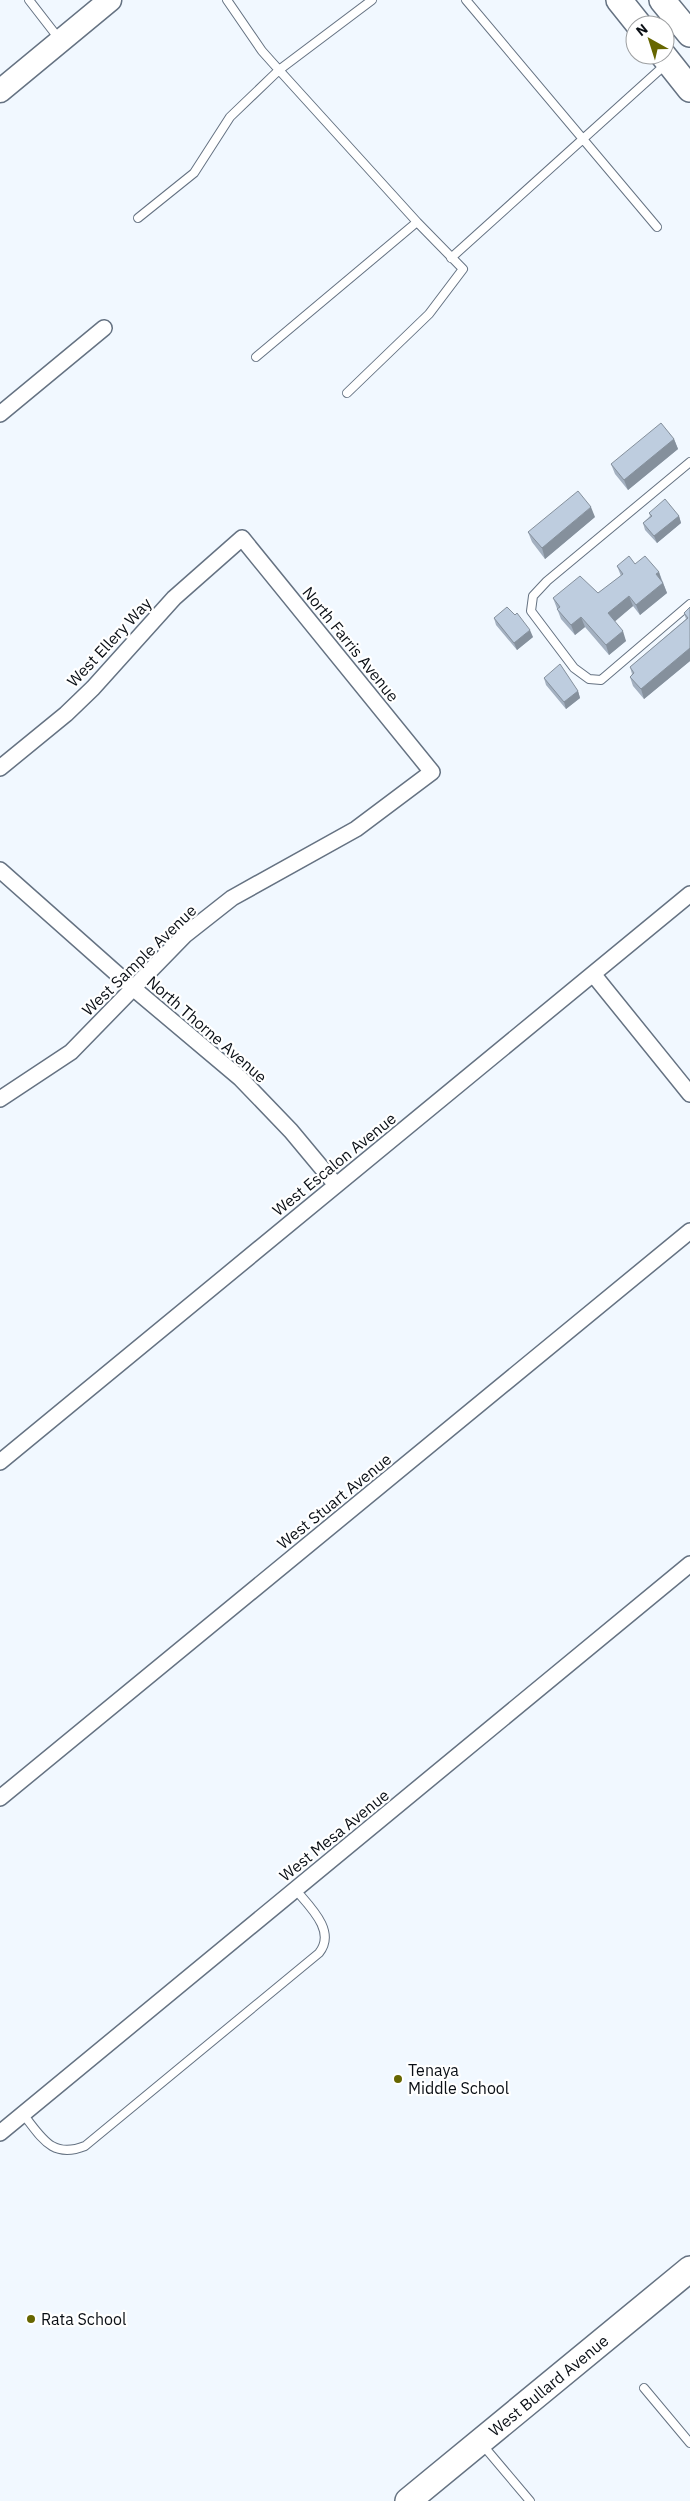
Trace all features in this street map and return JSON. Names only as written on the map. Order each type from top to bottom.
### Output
[{"type":"main road","points":[[619,0],[631,15]]},
{"type":"main road","points":[[662,0],[690,34]]},
{"type":"main road","points":[[671,65],[690,89]]},
{"type":"main road","name":"West Bullard Avenue","points":[[408,2501],[690,2268]]},
{"type":"street","points":[[0,91],[110,0]]},
{"type":"street","points":[[0,414],[104,328]]},
{"type":"street","name":"West Ellery Way","points":[[0,768],[66,714],[93,688],[174,598],[242,538]]},
{"type":"street","name":"North Farris Avenue","points":[[242,538],[432,772]]},
{"type":"street","name":"West Sample Avenue","points":[[0,1099],[71,1052],[185,935],[232,898],[356,829],[432,772]]},
{"type":"street","name":"North Thorne Avenue","points":[[0,870],[133,988],[240,1078],[290,1131],[336,1185]]},
{"type":"street","name":"West Escalon Avenue","points":[[0,1462],[690,894]]},
{"type":"street","points":[[593,974],[690,1094]]},
{"type":"street","name":"West Stuart Avenue","points":[[0,1798],[690,1231]]},
{"type":"street","name":"West Mesa Avenue","points":[[0,2133],[690,1564]]},
{"type":"lane","points":[[29,0],[61,41]]},
{"type":"lane","points":[[227,0],[262,51],[462,269],[429,314],[347,393]]},
{"type":"lane","points":[[138,218],[194,173],[230,117],[279,70],[372,0]]},
{"type":"lane","points":[[466,0],[657,227]]},
{"type":"lane","points":[[451,258],[582,139],[659,65]]},
{"type":"lane","points":[[256,357],[417,222]]},
{"type":"lane","points":[[690,462],[547,581],[533,596],[531,611],[574,668],[589,679],[601,680],[690,604]]},
{"type":"lane","points":[[23,2114],[51,2146],[60,2151],[73,2151],[85,2146],[259,2003],[324,1946],[326,1938],[323,1927],[295,1889]]},
{"type":"lane","points":[[644,2388],[690,2443]]},
{"type":"lane","points":[[480,2441],[530,2501]]},
{"type":"building","points":[[661,423],[674,439],[624,480],[611,464]]},
{"type":"building","points":[[578,491],[591,507],[542,548],[528,532]]},
{"type":"building","points":[[665,499],[679,516],[654,536],[643,523],[652,516],[649,513]]},
{"type":"building","points":[[629,556],[635,564],[645,556],[659,572],[656,574],[663,583],[636,605],[629,596],[608,613],[623,631],[606,645],[581,617],[571,625],[557,609],[560,607],[553,598],[580,576],[598,593],[623,574],[617,566]]},
{"type":"building","points":[[507,607],[515,615],[517,613],[530,630],[514,643],[494,618]]},
{"type":"building","points":[[690,607],[690,648],[641,689],[630,677],[634,673],[630,667],[688,618],[684,613]]},
{"type":"building","points":[[560,664],[578,691],[564,702],[544,678]]},
{"type":"place","name":"Tenaya Middle School","points":[[398,2079]]},
{"type":"place","name":"Rata School","points":[[31,2319]]}]
